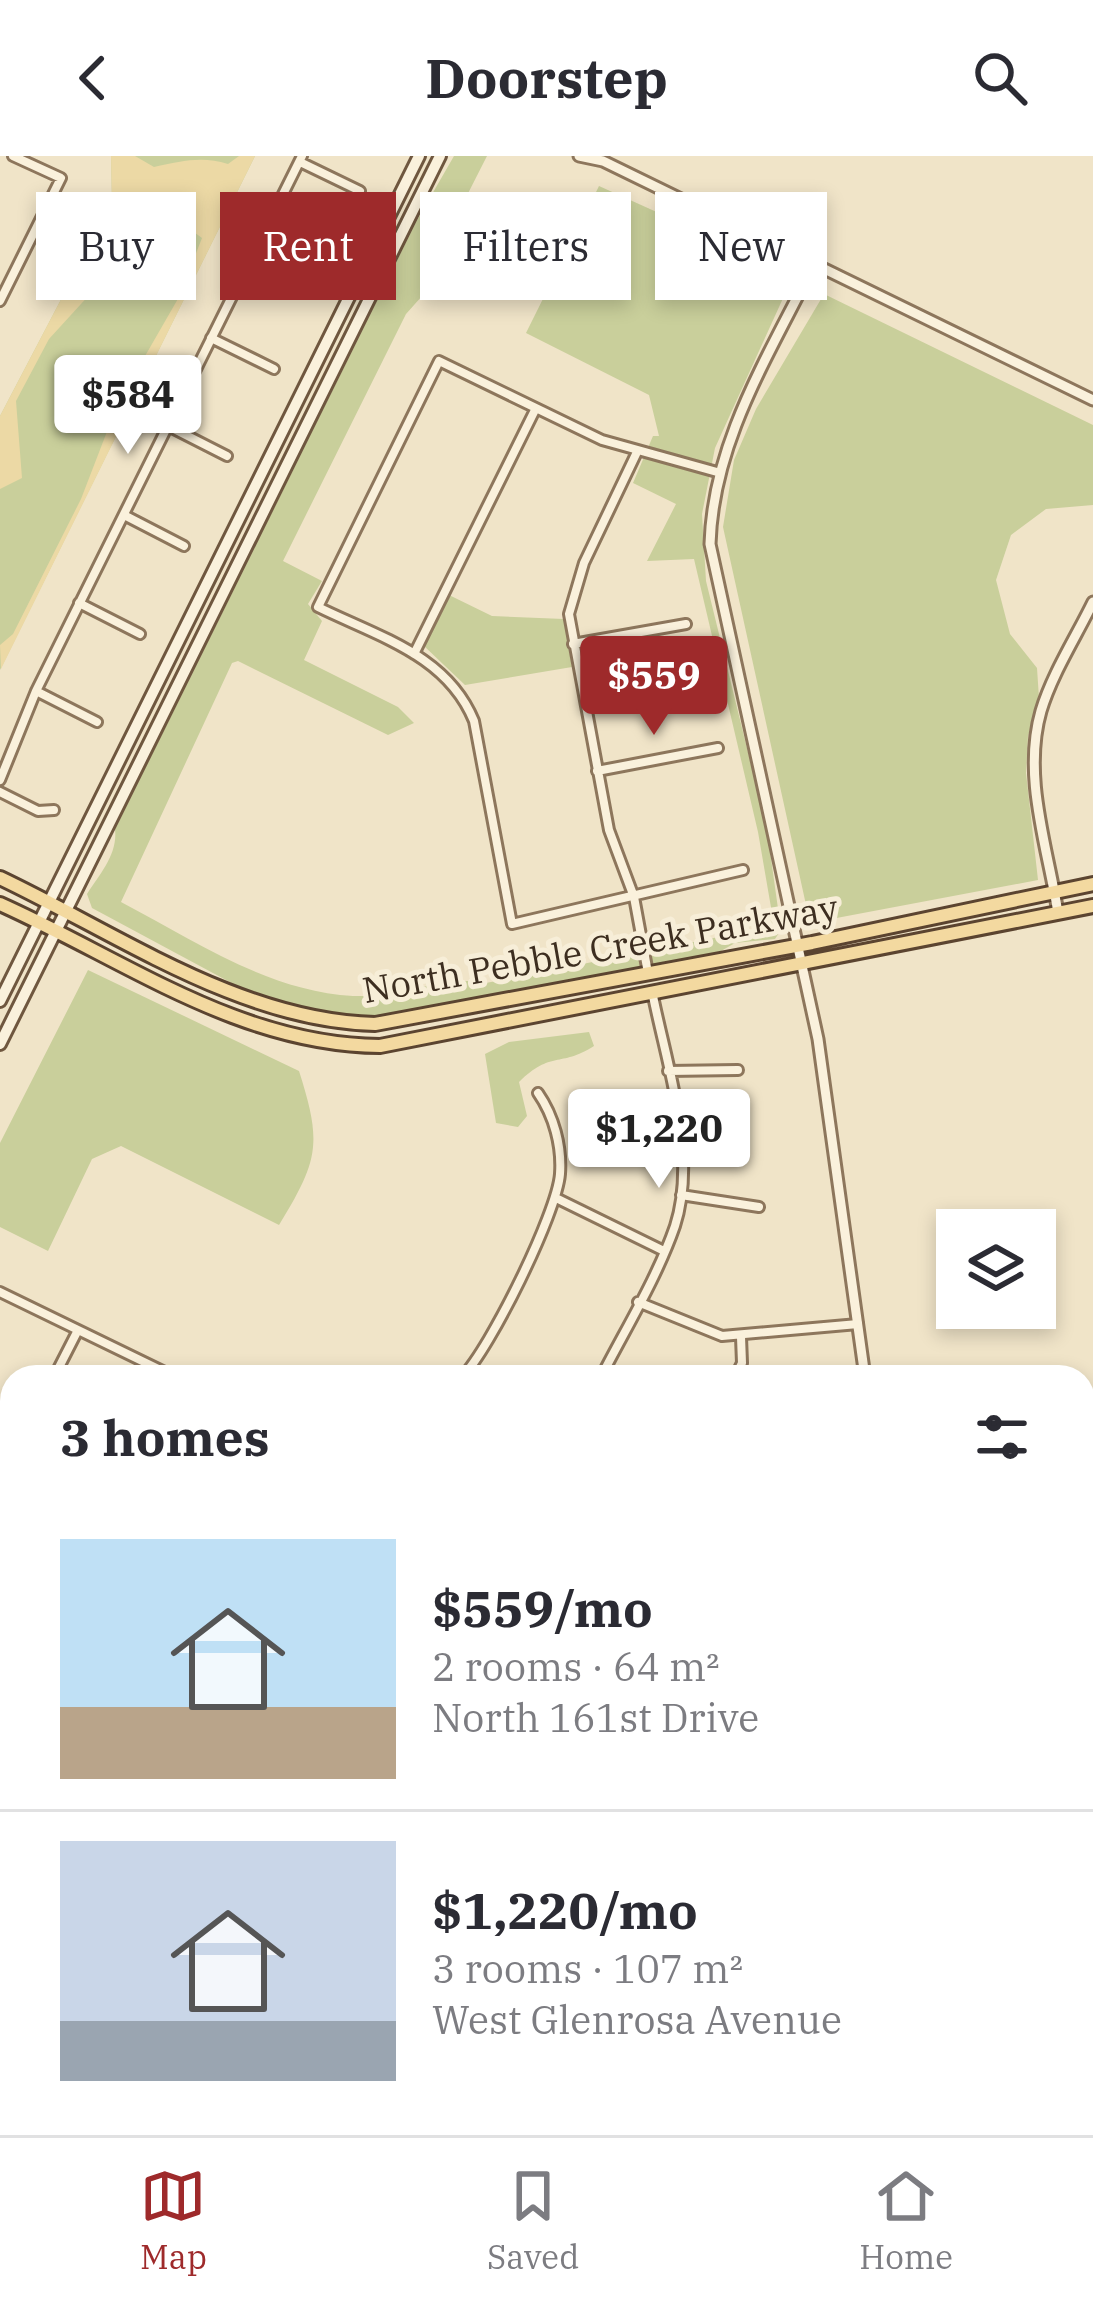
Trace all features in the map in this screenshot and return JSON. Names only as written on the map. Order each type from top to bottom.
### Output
[{"type":"main road","points":[[0,1001],[419,156]]},
{"type":"main road","points":[[0,1044],[440,156]]},
{"type":"main road","name":"North Pebble Creek Parkway","points":[[0,878],[244,998],[326,1021],[389,1023],[1093,884]]},
{"type":"main road","name":"North Pebble Creek Parkway","points":[[0,904],[241,1022],[322,1043],[411,1043],[1093,906]]},
{"type":"main road","points":[[322,1043],[326,1021]]},
{"type":"street","points":[[0,301],[61,178],[13,156]]},
{"type":"street","points":[[579,156],[602,159],[669,192]]},
{"type":"street","points":[[285,192],[301,159],[360,191]]},
{"type":"street","points":[[827,270],[1093,400]]},
{"type":"street","points":[[0,780],[36,691],[231,300]]},
{"type":"street","points":[[796,300],[732,430],[717,472],[711,562],[773,813],[803,964],[864,1365]]},
{"type":"street","points":[[212,338],[274,369]]},
{"type":"street","points":[[717,472],[637,452],[439,361],[318,607],[414,654],[451,678],[474,722],[512,924],[742,870]]},
{"type":"street","points":[[414,654],[536,407]]},
{"type":"street","points":[[167,426],[227,457]]},
{"type":"street","points":[[637,452],[575,586],[569,614],[609,830],[634,896],[649,973]]},
{"type":"street","points":[[124,515],[184,546]]},
{"type":"street","points":[[1058,913],[1036,789],[1036,740],[1046,698],[1093,602]]},
{"type":"street","points":[[80,603],[140,634]]},
{"type":"street","points":[[573,644],[686,624]]},
{"type":"street","points":[[36,691],[97,722]]},
{"type":"street","points":[[597,771],[718,748]]},
{"type":"street","points":[[0,792],[38,811],[54,810]]},
{"type":"street","points":[[608,1365],[663,1251],[681,1195],[680,1139],[653,996]]},
{"type":"street","points":[[668,1071],[739,1070]]},
{"type":"street","points":[[471,1365],[487,1342],[556,1198],[560,1157],[550,1111],[538,1093]]},
{"type":"street","points":[[681,1195],[759,1208]]},
{"type":"street","points":[[556,1198],[663,1251]]},
{"type":"street","points":[[0,1292],[147,1365]]},
{"type":"street","points":[[638,1302],[705,1332],[741,1336],[859,1324]]},
{"type":"street","points":[[60,1365],[78,1330]]},
{"type":"street","points":[[741,1336],[741,1365]]},
{"type":"green space","points":[[111,156],[255,156],[237,192],[220,192],[220,227],[196,275],[196,192],[112,192]]},
{"type":"green space","points":[[454,156],[487,156],[469,192],[433,192]]},
{"type":"green space","points":[[631,200],[655,211],[655,300],[782,300],[715,448],[702,514],[706,581],[767,830],[781,930],[775,939],[735,943],[714,955],[385,1017],[349,1017],[309,1012],[252,994],[92,908],[87,894],[114,847],[115,829],[377,300],[396,300],[396,262],[420,215],[420,298],[406,314],[283,561],[322,581],[308,604],[322,621],[304,660],[398,707],[414,723],[388,735],[238,661],[232,663],[121,902],[262,974],[291,985],[353,996],[456,982],[486,983],[769,927],[773,919],[758,832],[694,559],[647,561],[676,504],[633,483],[653,436],[659,436],[649,395],[526,333],[542,300],[631,300]]},
{"type":"green space","points":[[827,295],[1093,425],[1093,505],[1046,509],[1011,535],[996,580],[1010,634],[1037,668],[1039,698],[1028,736],[1026,773],[1038,880],[810,923],[723,527],[734,460],[756,409]]},
{"type":"green space","points":[[61,300],[184,300],[0,670],[0,416]]},
{"type":"green space","points":[[449,595],[492,616],[564,619],[572,667],[465,685],[424,646]]},
{"type":"green space","points":[[88,970],[299,1071],[311,1116],[313,1151],[302,1184],[279,1225],[121,1146],[92,1159],[48,1251],[0,1227],[0,1143]]},
{"type":"green space","points":[[589,1032],[594,1046],[548,1062],[519,1082],[527,1116],[518,1127],[496,1123],[485,1054],[509,1042]]},
{"type":"sand","points":[[111,156],[135,156],[154,167],[201,160],[228,164],[239,156],[255,156],[237,192],[220,192],[220,227],[196,275],[202,238],[196,234],[196,192],[112,192]]},
{"type":"sand","points":[[61,300],[85,300],[49,339],[16,401],[22,478],[0,489],[0,416]]},
{"type":"sand","points":[[177,300],[184,300],[1,669],[0,645],[13,634],[81,499],[118,403]]}]
